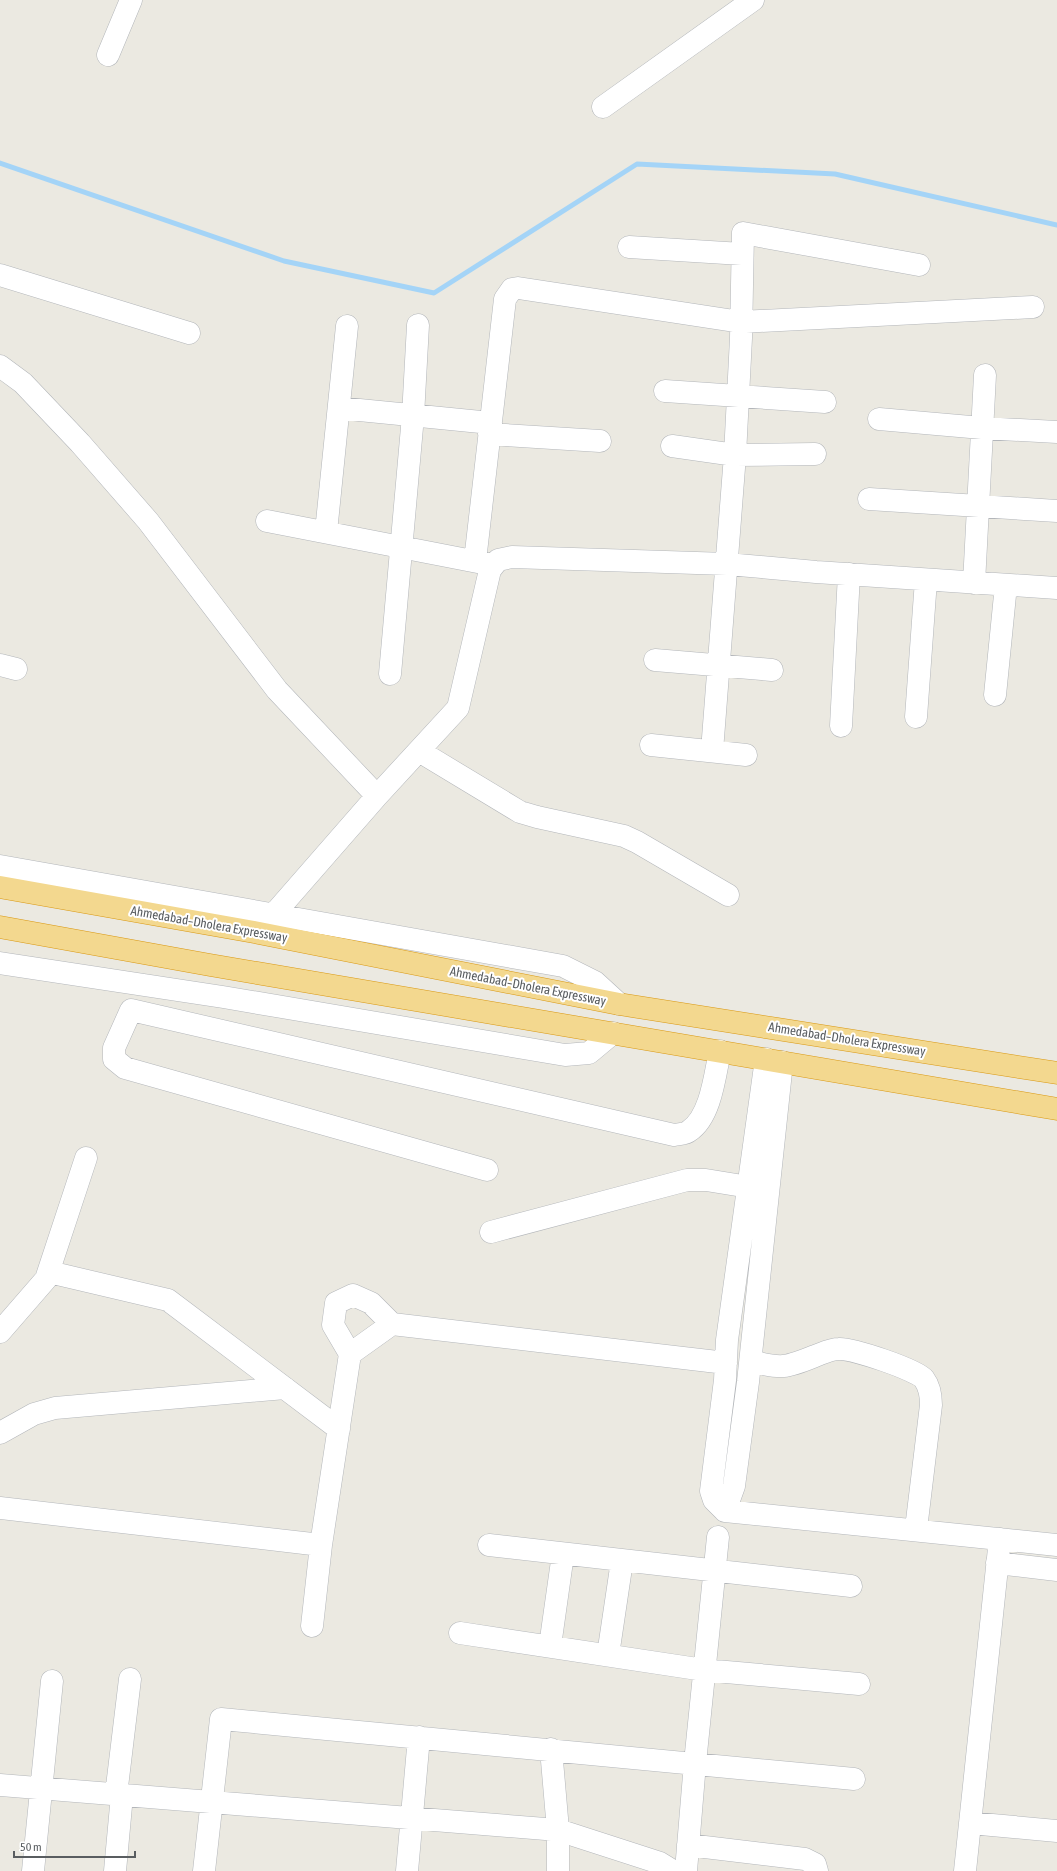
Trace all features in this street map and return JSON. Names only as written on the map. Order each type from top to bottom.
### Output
[{"type":"highway","name":"Ahmedabad–Dholera Expressway","points":[[0,887],[254,932],[619,1004],[1057,1073]]},
{"type":"highway","points":[[0,927],[210,965],[1057,1108]]},
{"type":"street","points":[[108,55],[131,0]]},
{"type":"street","points":[[604,107],[753,0]]},
{"type":"street","points":[[712,752],[735,455],[742,322],[743,233],[919,264]]},
{"type":"street","points":[[629,247],[742,254]]},
{"type":"street","points":[[0,275],[189,333]]},
{"type":"street","points":[[274,914],[377,796],[458,708],[490,570],[484,563],[490,429],[505,299],[512,289],[525,289],[742,322],[1033,308]]},
{"type":"street","points":[[390,674],[413,416],[418,325]]},
{"type":"street","points":[[326,532],[347,326]]},
{"type":"street","points":[[0,366],[23,383],[80,443],[148,521],[277,690],[377,796]]},
{"type":"street","points":[[974,583],[985,375]]},
{"type":"street","points":[[665,390],[737,397],[825,402]]},
{"type":"street","points":[[339,408],[413,416],[490,429],[600,441]]},
{"type":"street","points":[[879,419],[982,428],[1057,432]]},
{"type":"street","points":[[672,446],[735,455],[815,454]]},
{"type":"street","points":[[869,499],[1057,511]]},
{"type":"street","points":[[268,521],[484,563],[512,557],[726,564],[926,580],[1057,588]]},
{"type":"street","points":[[841,726],[849,574]]},
{"type":"street","points":[[916,717],[926,580]]},
{"type":"street","points":[[995,695],[1006,585]]},
{"type":"street","points":[[655,660],[772,670]]},
{"type":"street","points":[[651,745],[746,755]]},
{"type":"street","points":[[419,751],[520,812],[624,836],[728,895]]},
{"type":"street","points":[[0,866],[563,966],[595,982],[619,1004]]},
{"type":"street","points":[[0,963],[137,984],[565,1055],[589,1054],[613,1033]]},
{"type":"street","points":[[137,984],[131,1010],[114,1048],[114,1059],[125,1068],[487,1170]]},
{"type":"street","points":[[131,1010],[674,1135],[689,1132],[700,1120],[708,1102],[720,1051]]},
{"type":"street","points":[[774,1060],[749,1187],[727,1340],[726,1371],[711,1491],[714,1500],[725,1511],[916,1529],[1057,1545]]},
{"type":"street","points":[[725,1511],[734,1486],[752,1352],[774,1060]]},
{"type":"street","points":[[0,1332],[42,1285],[50,1272],[86,1158]]},
{"type":"street","points":[[491,1232],[687,1180],[706,1180],[749,1187]]},
{"type":"street","points":[[50,1272],[168,1300],[339,1429]]},
{"type":"street","points":[[312,1626],[322,1545],[350,1354],[333,1325],[336,1302],[353,1295],[371,1304],[392,1324],[726,1371],[748,1382]]},
{"type":"street","points":[[350,1354],[392,1324]]},
{"type":"street","points":[[727,1340],[782,1368],[792,1366],[838,1349],[850,1350],[913,1371],[924,1378],[930,1390],[931,1405],[916,1529]]},
{"type":"street","points":[[0,1433],[34,1414],[55,1408],[285,1388]]},
{"type":"street","points":[[0,1508],[322,1545]]},
{"type":"street","points":[[686,1871],[694,1763],[718,1537]]},
{"type":"street","points":[[965,1871],[1000,1538]]},
{"type":"street","points":[[489,1545],[714,1572],[851,1586]]},
{"type":"street","points":[[550,1646],[563,1554]]},
{"type":"street","points":[[608,1655],[622,1561]]},
{"type":"street","points":[[997,1563],[1057,1570]]},
{"type":"street","points":[[460,1633],[704,1670],[859,1684]]},
{"type":"street","points":[[115,1871],[119,1795],[130,1679]]},
{"type":"street","points":[[33,1871],[52,1681]]},
{"type":"street","points":[[204,1871],[221,1719],[551,1749],[854,1779]]},
{"type":"street","points":[[407,1871],[419,1737]]},
{"type":"street","points":[[551,1749],[558,1830],[558,1871]]},
{"type":"street","points":[[0,1786],[212,1801],[411,1819],[558,1830],[660,1863],[673,1871]]},
{"type":"street","points":[[970,1823],[1057,1831]]},
{"type":"street","points":[[688,1845],[805,1859],[815,1864],[816,1871]]},
{"type":"waterway","points":[[0,163],[284,261],[434,293],[637,164],[835,174],[1057,225]]}]
